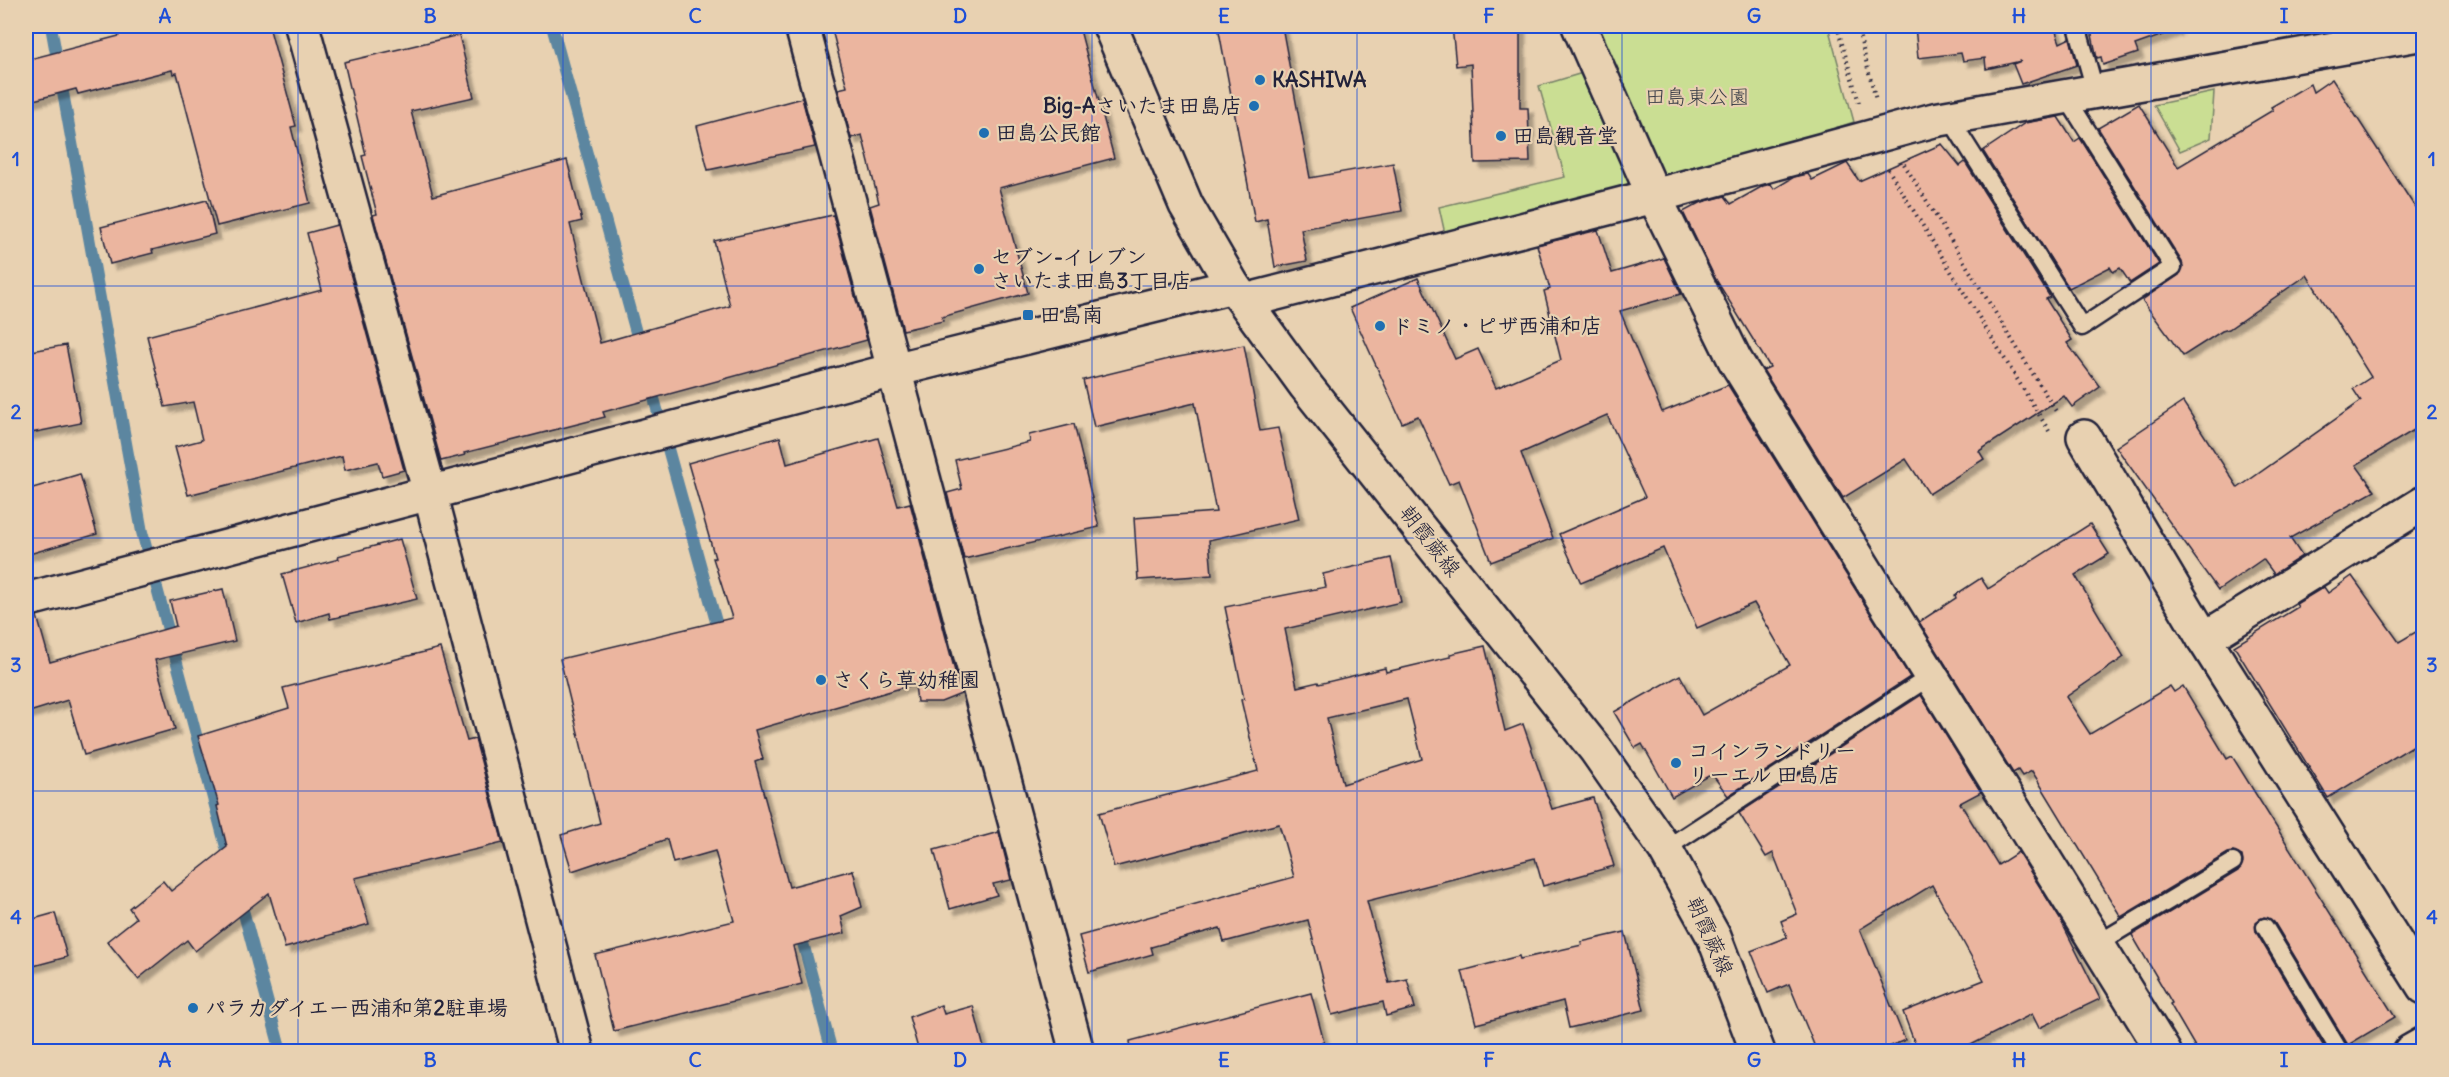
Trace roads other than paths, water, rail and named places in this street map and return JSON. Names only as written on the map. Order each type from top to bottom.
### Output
[{"type":"street","points":[[302,26],[430,493],[577,1052]]},
{"type":"street","points":[[802,26],[1077,1052]]},
{"type":"street","name":"朝霞蕨線","points":[[1110,26],[1186,205],[1239,294],[1306,386],[1596,750],[1665,849],[1714,937],[1758,1052]]},
{"type":"street","points":[[1579,26],[1654,196],[1735,360],[2164,1052]]},
{"type":"street","points":[[26,600],[894,370],[1239,294],[1654,196],[1885,132],[1949,117],[2424,33]]},
{"type":"street","points":[[2084,436],[2204,639],[2424,987]]},
{"type":"street","points":[[2204,639],[2424,503]]},
{"type":"street","points":[[2410,1052],[2424,1044]]},
{"type":"lane","points":[[1949,117],[2082,327],[2174,267],[2080,93],[2077,26]]},
{"type":"lane","points":[[1665,849],[1931,676]]},
{"type":"lane","points":[[2097,944],[2233,862]]},
{"type":"lane","points":[[2265,927],[2340,1052]]},
{"type":"waterway","points":[[51,26],[142,532],[230,862]]},
{"type":"waterway","points":[[552,26],[640,347]]},
{"type":"waterway","points":[[650,384],[720,636]]},
{"type":"waterway","points":[[240,899],[281,1052]]},
{"type":"waterway","points":[[799,928],[832,1052]]},
{"type":"place","name":"KASHIWA","points":[[1260,80]]},
{"type":"place","name":"Big-Aさいたま田島店","points":[[1254,106]]},
{"type":"place","name":"田島公民館","points":[[984,133]]},
{"type":"place","name":"田島観音堂","points":[[1501,136]]},
{"type":"place","name":"セブン-イレブン さいたま田島3丁目店","points":[[979,269]]},
{"type":"place","name":"田島南","points":[[1028,315]]},
{"type":"place","name":"ドミノ・ピザ西浦和店","points":[[1380,326]]},
{"type":"place","name":"さくら草幼稚園","points":[[821,680]]},
{"type":"place","name":"コインランドリー リーエル 田島店","points":[[1676,763]]},
{"type":"place","name":"パラカダイエー西浦和第2駐車場","points":[[193,1008]]},
{"type":"park label","name":"田島東公園","points":[[1697,97]]}]
